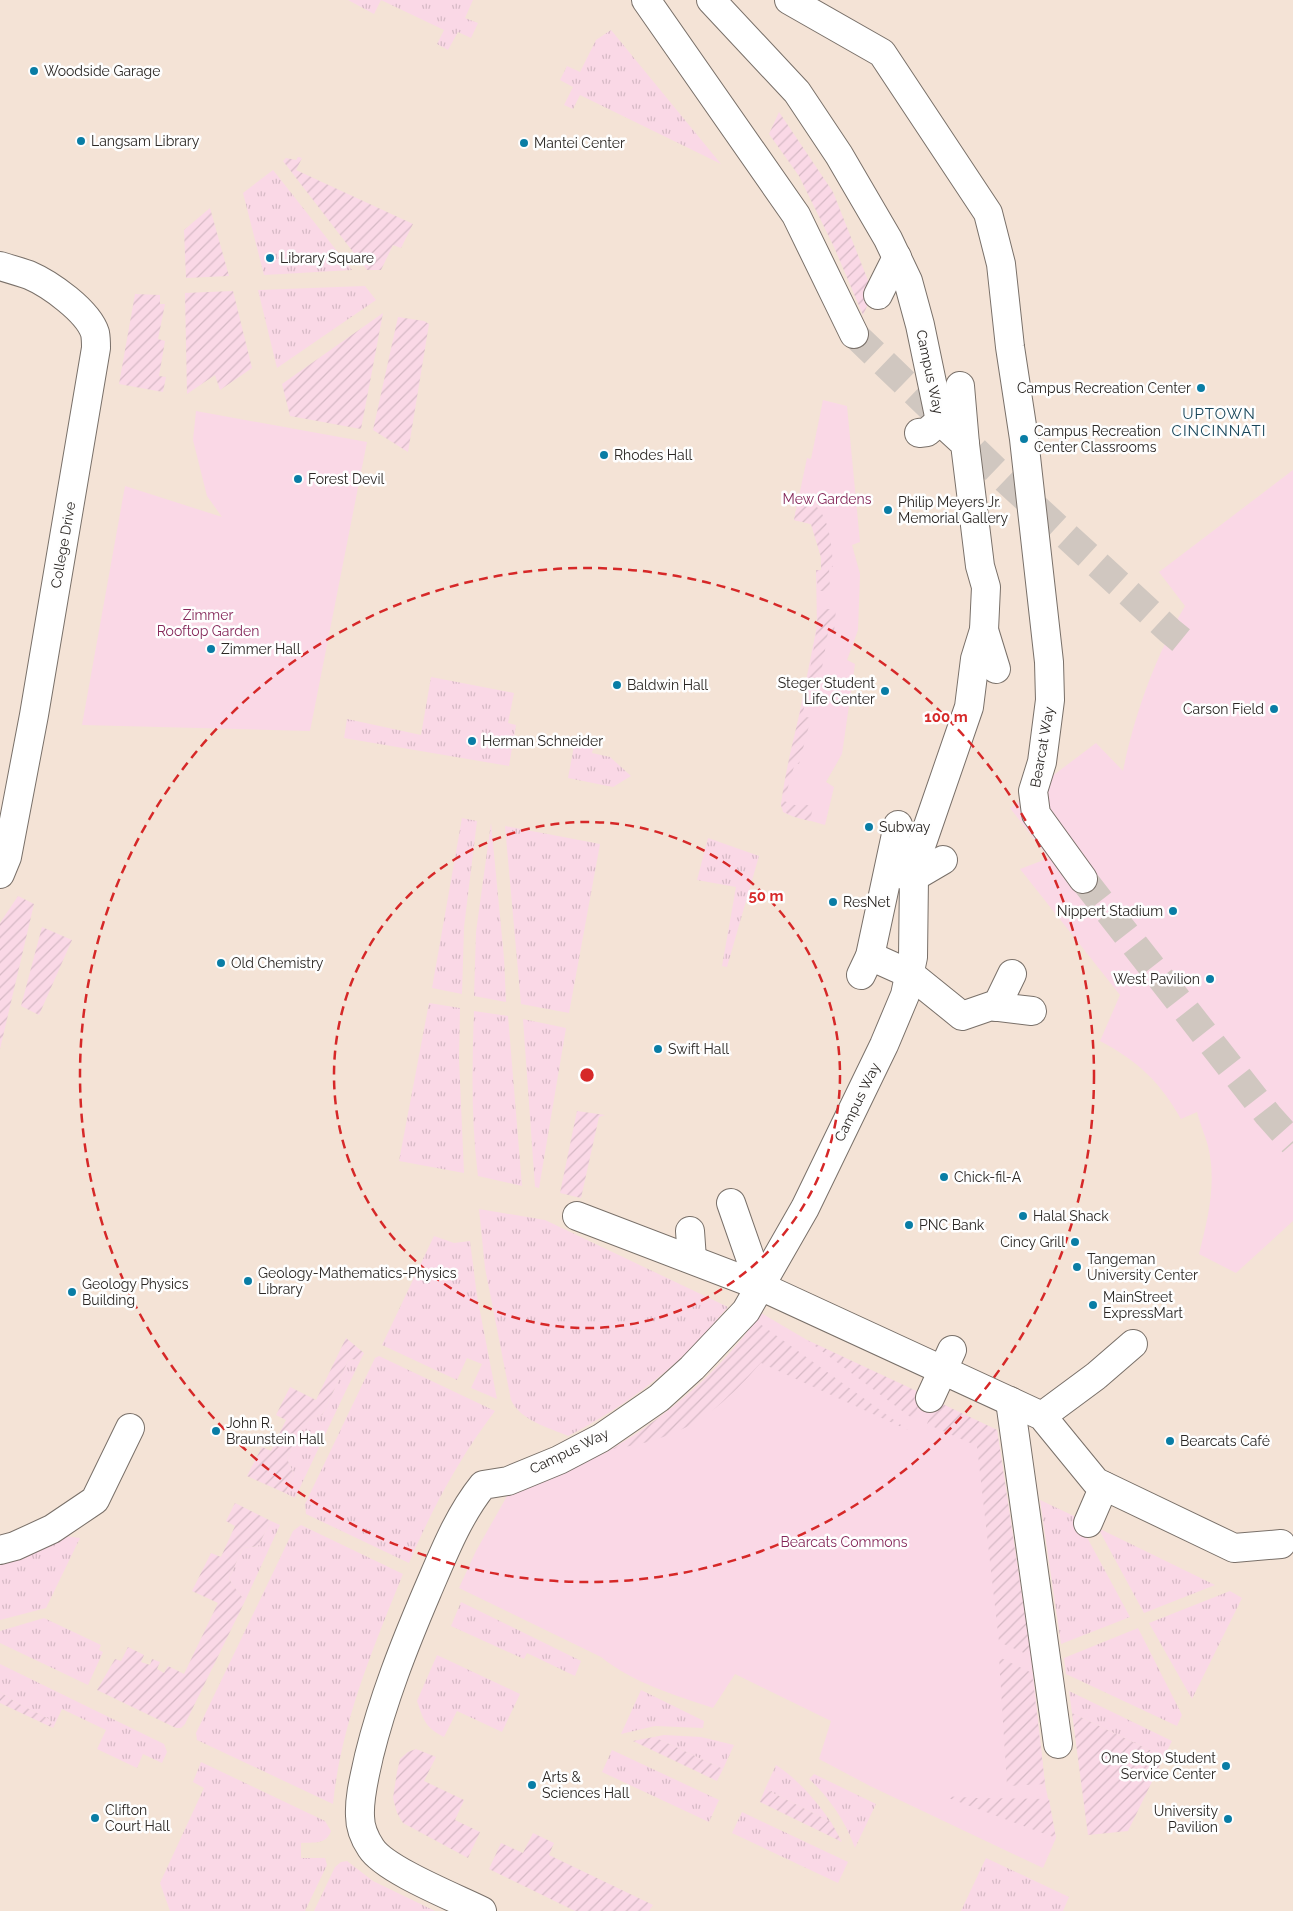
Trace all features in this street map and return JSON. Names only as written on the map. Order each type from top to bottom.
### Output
[{"type":"street","points":[[646,0],[796,214],[854,334]]},
{"type":"street","name":"Campus Way","points":[[482,1911],[384,1861],[371,1849],[363,1833],[360,1816],[366,1768],[387,1691],[400,1654],[452,1538],[472,1499],[483,1484],[508,1481],[559,1460],[601,1438],[659,1398],[692,1368],[743,1315],[805,1208],[880,1053],[905,995],[912,957],[894,874],[920,849],[969,707],[975,659],[984,630],[986,587],[980,566],[965,444],[929,435],[920,325],[908,281],[897,257],[839,155],[797,92],[710,0]]},
{"type":"street","name":"Bearcat Way","points":[[789,0],[882,53],[988,213],[1001,264],[1010,347],[1024,439],[1051,690],[1042,762],[1033,791],[1028,818],[1083,879]]},
{"type":"street","points":[[878,295],[897,257]]},
{"type":"street","name":"College Drive","points":[[0,266],[31,276],[52,287],[72,304],[91,325],[95,333],[96,348],[34,715],[7,857],[0,874]]},
{"type":"street","points":[[960,386],[965,444]]},
{"type":"street","points":[[984,630],[996,669]]},
{"type":"street","points":[[959,795],[969,707]]},
{"type":"street","points":[[898,825],[894,874],[865,965],[910,974],[963,1021],[991,1006],[1032,1010]]},
{"type":"street","points":[[894,874],[943,860]]},
{"type":"street","points":[[996,1007],[1012,974]]},
{"type":"street","points":[[731,1203],[760,1286]]},
{"type":"street","points":[[577,1216],[692,1259],[947,1360],[1010,1401],[1042,1416],[1096,1482],[1234,1548],[1281,1544]]},
{"type":"street","points":[[690,1231],[692,1259]]},
{"type":"street","points":[[1042,1416],[1096,1376],[1134,1344]]},
{"type":"street","points":[[930,1398],[947,1360]]},
{"type":"street","points":[[1010,1401],[1058,1744]]},
{"type":"street","points":[[0,1550],[15,1546],[52,1529],[95,1500],[130,1428]]},
{"type":"street","points":[[1088,1524],[1104,1486]]},
{"type":"shaded area","points":[[0,0],[1293,0],[1293,1911],[0,1911]]},
{"type":"green space","points":[[348,0],[381,0],[374,14]]},
{"type":"green space","points":[[381,0],[473,0],[465,18],[478,23],[471,38],[458,32],[448,50],[437,44],[444,30]]},
{"type":"green space","points":[[611,30],[721,164],[580,95],[573,109],[564,105],[573,87],[560,80],[567,66],[580,72],[596,40]]},
{"type":"green space","points":[[779,112],[833,192],[873,293],[863,315],[834,247],[799,176],[769,134]]},
{"type":"green space","points":[[298,157],[302,158],[296,170],[413,224],[401,248],[393,245],[381,270],[367,270],[283,161],[286,158],[296,160]]},
{"type":"green space","points":[[273,170],[352,270],[264,275],[243,193]]},
{"type":"green space","points":[[210,208],[229,276],[186,278],[184,230]]},
{"type":"green space","points":[[365,286],[376,300],[277,368],[258,290]]},
{"type":"green space","points":[[233,291],[252,368],[220,390],[215,375],[187,394],[185,293]]},
{"type":"green space","points":[[135,294],[160,295],[160,304],[165,304],[158,339],[165,341],[159,376],[166,377],[163,392],[119,384]]},
{"type":"green space","points":[[383,313],[361,429],[290,416],[282,384]]},
{"type":"green space","points":[[398,317],[424,321],[429,324],[408,452],[373,430]]},
{"type":"green space","name":"Mew Gardens","points":[[823,400],[847,406],[860,542],[852,545],[860,574],[858,630],[847,660],[855,664],[842,754],[826,782],[834,787],[825,825],[787,814],[783,812],[781,805],[817,626],[816,570],[821,570],[821,557],[811,524],[794,520],[807,458],[811,459]]},
{"type":"green space","name":"Zimmer Rooftop Garden","points":[[196,411],[367,442],[310,731],[82,725],[125,486],[222,517],[207,496],[193,440]]},
{"type":"green space","name":"Nippert Stadium","points":[[1293,470],[1293,1221],[1236,1273],[1199,1254],[1208,1214],[1212,1173],[1208,1146],[1197,1112],[1181,1119],[1165,1094],[1147,1074],[1126,1056],[1100,1041],[1120,995],[1020,869],[1049,858],[1010,808],[1096,743],[1123,771],[1133,728],[1147,686],[1174,625],[1185,606],[1159,572]]},
{"type":"green space","points":[[798,499],[810,502],[817,507],[826,522],[831,540],[833,559],[833,567],[829,567],[830,591],[818,591],[816,570],[821,570],[821,557],[811,524],[794,520]]},
{"type":"green space","points":[[818,609],[836,609],[834,632],[828,632],[820,680],[811,679],[802,716],[811,718],[799,764],[795,763],[784,801],[803,808],[804,804],[813,807],[810,821],[789,815],[781,805],[812,658]]},
{"type":"green space","points":[[431,677],[514,693],[508,723],[516,725],[509,766],[344,738],[347,719],[421,735]]},
{"type":"green space","points":[[575,741],[594,745],[592,753],[610,757],[631,776],[613,787],[568,778]]},
{"type":"green space","points":[[462,818],[477,821],[464,927],[462,994],[432,988]]},
{"type":"green space","points":[[491,823],[504,958],[506,1002],[474,996],[476,932]]},
{"type":"green space","points":[[505,826],[600,844],[569,1013],[521,1004]]},
{"type":"green space","points":[[708,838],[759,856],[727,967],[722,966],[736,887],[697,880]]},
{"type":"green space","points":[[18,896],[34,904],[0,1049],[0,923]]},
{"type":"green space","points":[[42,927],[72,940],[39,1015],[21,1006]]},
{"type":"green space","points":[[429,1003],[460,1008],[459,1059],[464,1173],[399,1161]]},
{"type":"green space","points":[[474,1011],[508,1016],[522,1186],[478,1176],[473,1094]]},
{"type":"green space","points":[[523,1019],[566,1028],[539,1188],[535,1187]]},
{"type":"green space","points":[[577,1111],[605,1115],[599,1117],[581,1198],[560,1193]]},
{"type":"green space","points":[[479,1209],[545,1220],[728,1307],[681,1358],[655,1380],[613,1410],[568,1436],[528,1418],[521,1413],[511,1400],[485,1268]]},
{"type":"green space","points":[[434,1236],[454,1243],[470,1241],[477,1296],[497,1399],[471,1388],[482,1364],[467,1358],[457,1380],[382,1345]]},
{"type":"green space","name":"Bearcats Commons","points":[[761,1313],[807,1340],[997,1430],[1031,1656],[1045,1784],[1056,1838],[1043,1868],[870,1786],[819,1759],[831,1721],[735,1674],[713,1708],[640,1681],[601,1657],[459,1588],[476,1551],[511,1489],[605,1453],[644,1429],[684,1399],[717,1369]]},
{"type":"green space","points":[[756,1321],[908,1430],[761,1363],[738,1388],[703,1417],[661,1438],[613,1449],[673,1407],[708,1376]]},
{"type":"green space","points":[[346,1338],[364,1353],[360,1361],[352,1359],[348,1361],[322,1415],[309,1421],[300,1431],[287,1459],[294,1474],[285,1493],[247,1476],[262,1447],[271,1451],[286,1420],[276,1415],[290,1387],[316,1400]]},
{"type":"green space","points":[[807,1340],[923,1394],[913,1419]]},
{"type":"green space","points":[[379,1356],[495,1411],[447,1484],[409,1563],[306,1514],[305,1504],[375,1358]]},
{"type":"green space","points":[[352,1359],[360,1361],[295,1498],[285,1493],[294,1474],[287,1459],[304,1425],[309,1420],[322,1415],[348,1361]]},
{"type":"green space","points":[[936,1401],[997,1430],[1031,1656],[999,1642],[977,1446],[927,1424]]},
{"type":"green space","points":[[1040,1500],[1076,1517],[1130,1617],[1061,1644]]},
{"type":"green space","points":[[235,1503],[271,1521],[258,1546],[243,1548],[229,1578],[245,1601],[185,1724],[181,1728],[176,1728],[97,1690],[115,1659],[121,1661],[128,1647],[144,1655],[141,1662],[150,1665],[152,1659],[160,1662],[157,1669],[164,1673],[168,1666],[184,1674],[218,1603],[192,1591],[211,1553],[221,1557],[235,1526],[226,1521]]},
{"type":"green space","points":[[271,1521],[280,1525],[245,1601],[229,1578],[243,1548],[258,1546]]},
{"type":"green space","points":[[301,1525],[403,1574],[370,1658],[351,1716],[337,1774],[333,1804],[197,1740],[196,1733],[293,1531]]},
{"type":"green space","points":[[1098,1528],[1215,1585],[1144,1613]]},
{"type":"green space","points":[[65,1536],[80,1538],[46,1608],[0,1620],[0,1562]]},
{"type":"green space","points":[[1230,1591],[1242,1598],[1192,1699],[1149,1623]]},
{"type":"green space","points":[[461,1602],[581,1661],[575,1676],[527,1653],[524,1659],[451,1626]]},
{"type":"green space","points":[[44,1618],[101,1645],[99,1650],[103,1652],[88,1685],[0,1643],[0,1631]]},
{"type":"green space","points":[[1138,1628],[1182,1715],[1177,1726],[1066,1674],[1064,1658]]},
{"type":"green space","points":[[437,1655],[520,1694],[502,1732],[457,1711],[444,1737],[429,1726],[417,1701]]},
{"type":"green space","points":[[999,1657],[1032,1673],[1045,1784],[1007,1786]]},
{"type":"green space","points":[[0,1664],[164,1744],[167,1752],[162,1763],[143,1754],[137,1768],[97,1749],[106,1730],[62,1709],[53,1728],[49,1719],[0,1692]]},
{"type":"green space","points":[[641,1690],[704,1721],[703,1728],[655,1726],[621,1734]]},
{"type":"green space","points":[[1069,1691],[1172,1741],[1164,1757],[1072,1713]]},
{"type":"green space","points":[[0,1692],[49,1719],[53,1728],[0,1703]]},
{"type":"green space","points":[[1072,1713],[1164,1757],[1128,1831],[1088,1835]]},
{"type":"green space","points":[[664,1735],[701,1737],[734,1745],[723,1769],[654,1737]]},
{"type":"green space","points":[[654,1737],[723,1769],[717,1781],[633,1741]]},
{"type":"green space","points":[[416,1749],[436,1757],[424,1781],[464,1800],[455,1820],[480,1832],[468,1858],[403,1823],[397,1813],[393,1798],[400,1759],[408,1752]]},
{"type":"green space","points":[[612,1750],[719,1800],[709,1822],[602,1772]]},
{"type":"green space","points":[[201,1762],[325,1821],[331,1831],[326,1839],[319,1842],[301,1843],[301,1858],[325,1858],[327,1865],[305,1911],[170,1911],[160,1883],[204,1788],[193,1782]]},
{"type":"green space","points":[[776,1765],[806,1791],[831,1822],[765,1789]]},
{"type":"green space","points":[[814,1774],[876,1804],[855,1848],[836,1810],[809,1779]]},
{"type":"green space","points":[[765,1789],[831,1822],[842,1842],[760,1802]]},
{"type":"green space","points":[[943,1796],[1049,1799],[1056,1838]]},
{"type":"green space","points":[[742,1812],[848,1862],[838,1883],[732,1833]]},
{"type":"green space","points":[[533,1833],[554,1843],[549,1855],[653,1905],[649,1911],[575,1911],[489,1869],[501,1843],[523,1853]]},
{"type":"green space","points":[[986,1858],[1069,1897],[1063,1911],[961,1911]]},
{"type":"green space","points":[[347,1861],[373,1881],[435,1911],[314,1911],[335,1867],[341,1862]]},
{"type":"tunnel","points":[[854,334],[1009,483],[1186,644]]},
{"type":"tunnel","points":[[1083,879],[1268,1115],[1293,1143]]},
{"type":"place","name":"Woodside Garage","points":[[34,71]]},
{"type":"place","name":"Langsam Library","points":[[81,141]]},
{"type":"place","name":"Mantei Center","points":[[524,143]]},
{"type":"place","name":"Library Square","points":[[270,258]]},
{"type":"place","name":"Campus Recreation Center","points":[[1201,388]]},
{"type":"place","name":"Campus Recreation Center Classrooms","points":[[1024,439]]},
{"type":"place","name":"Rhodes Hall","points":[[604,455]]},
{"type":"place","name":"Forest Devil","points":[[298,479]]},
{"type":"place","name":"Philip Meyers Jr. Memorial Gallery","points":[[888,510]]},
{"type":"place","name":"Zimmer Hall","points":[[211,649]]},
{"type":"place","name":"Baldwin Hall","points":[[617,685]]},
{"type":"place","name":"Steger Student Life Center","points":[[885,691]]},
{"type":"place","name":"Carson Field","points":[[1274,709]]},
{"type":"place","name":"Herman Schneider","points":[[472,741]]},
{"type":"place","name":"Subway","points":[[869,827]]},
{"type":"place","name":"ResNet","points":[[833,902]]},
{"type":"place","name":"Nippert Stadium","points":[[1173,911]]},
{"type":"place","name":"Old Chemistry","points":[[221,963]]},
{"type":"place","name":"West Pavilion","points":[[1210,979]]},
{"type":"place","name":"Swift Hall","points":[[658,1049]]},
{"type":"place","name":"Chick-fil-A","points":[[944,1177]]},
{"type":"place","name":"Halal Shack","points":[[1023,1216]]},
{"type":"place","name":"PNC Bank","points":[[909,1225]]},
{"type":"place","name":"Cincy Grill","points":[[1075,1242]]},
{"type":"place","name":"Tangeman University Center","points":[[1077,1267]]},
{"type":"place","name":"Geology-Mathematics-Physics Library","points":[[248,1281]]},
{"type":"place","name":"Geology Physics Building","points":[[72,1292]]},
{"type":"place","name":"MainStreet ExpressMart","points":[[1093,1305]]},
{"type":"place","name":"John R. Braunstein Hall","points":[[216,1431]]},
{"type":"place","name":"Bearcats Café","points":[[1170,1441]]},
{"type":"place","name":"One Stop Student Service Center","points":[[1226,1766]]},
{"type":"place","name":"Arts & Sciences Hall","points":[[532,1785]]},
{"type":"place","name":"Clifton Court Hall","points":[[95,1818]]},
{"type":"place","name":"University Pavilion","points":[[1228,1819]]},
{"type":"district","name":"UPTOWN CINCINNATI","points":[[1219,422]]}]
